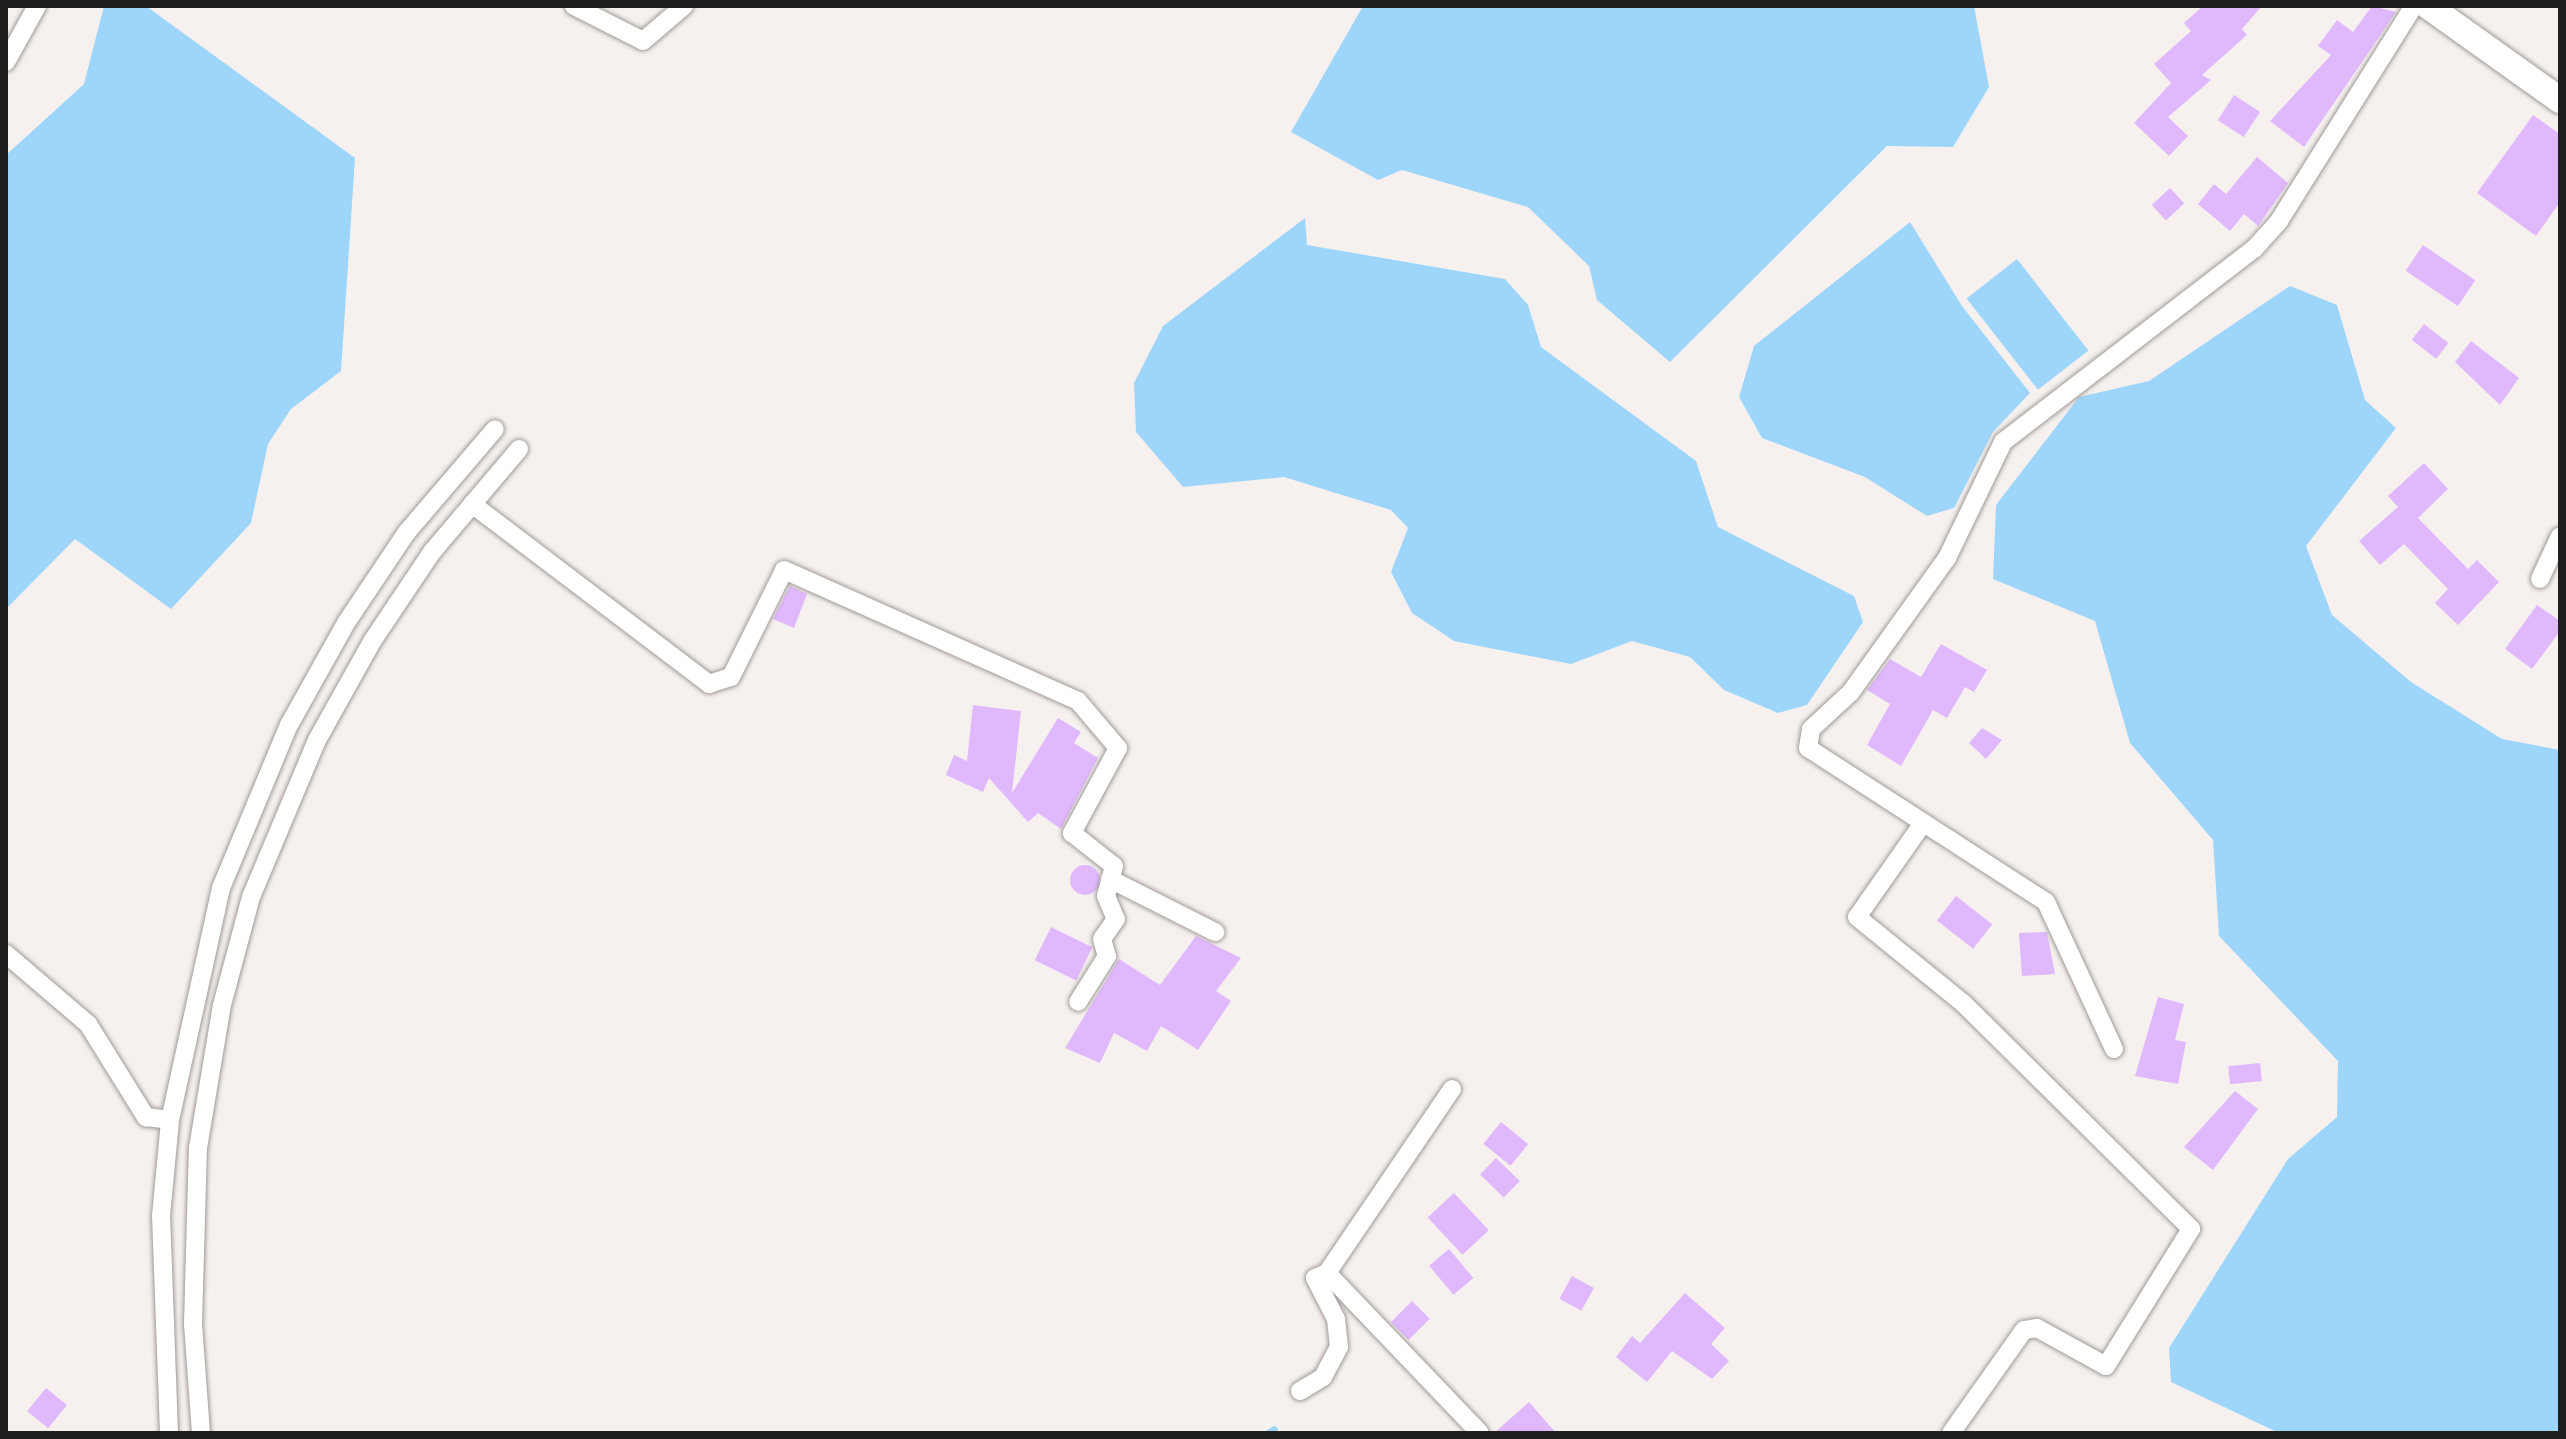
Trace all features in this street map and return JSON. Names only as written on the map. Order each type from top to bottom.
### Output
[{"type":"street","points":[[6,62],[37,6]]},
{"type":"street","points":[[574,6],[643,41],[684,6]]},
{"type":"street","points":[[2114,1049],[2046,902],[1921,826],[1808,748],[1811,729],[1851,692],[1947,558],[2003,442],[2254,249],[2279,221],[2414,6]]},
{"type":"street","points":[[2428,6],[2560,100]]},
{"type":"street","points":[[169,1433],[161,1216],[170,1120],[192,999],[239,835],[346,623],[407,532],[495,429]]},
{"type":"street","points":[[201,1433],[192,1217],[201,1124],[222,1005],[268,846],[373,640],[472,504],[519,449]]},
{"type":"street","points":[[472,504],[709,684],[731,677],[784,570],[1078,701],[1118,748],[1072,833],[1114,866],[1106,896],[1116,919],[1102,939],[1107,956],[1078,1002]]},
{"type":"street","points":[[2540,579],[2560,536]]},
{"type":"street","points":[[1921,826],[1857,917],[1963,1003],[2191,1229],[2106,1366],[2037,1328],[2024,1330],[1951,1433]]},
{"type":"street","points":[[239,835],[268,846]]},
{"type":"street","points":[[1110,879],[1215,932]]},
{"type":"street","points":[[6,954],[88,1024],[138,1109],[170,1120]]},
{"type":"street","points":[[1300,1391],[1323,1377],[1339,1347],[1336,1319],[1315,1278],[1327,1273],[1452,1089]]},
{"type":"street","points":[[1327,1273],[1480,1433]]},
{"type":"street","points":[[166,1394],[197,1392]]},
{"type":"water","points":[[104,6],[146,6],[355,158],[341,371],[291,409],[268,444],[251,523],[171,609],[75,539],[6,609],[6,155],[84,84]]},
{"type":"water","points":[[1363,6],[1974,6],[1989,87],[1953,147],[1887,146],[1670,362],[1597,300],[1589,266],[1528,207],[1402,170],[1378,180],[1291,132]]},
{"type":"water","points":[[1305,218],[1307,245],[1505,279],[1528,305],[1541,347],[1696,461],[1718,527],[1854,596],[1863,622],[1807,705],[1778,713],[1724,690],[1690,657],[1632,641],[1571,664],[1454,641],[1412,613],[1391,572],[1408,528],[1391,510],[1284,477],[1183,487],[1136,432],[1134,383],[1163,326]]},
{"type":"water","points":[[1910,222],[1962,306],[2030,393],[1993,432],[1954,508],[1927,516],[1865,477],[1762,438],[1739,397],[1754,346]]},
{"type":"water","points":[[2017,259],[2088,350],[2038,390],[1967,298]]},
{"type":"water","points":[[2290,286],[2337,305],[2365,400],[2396,428],[2306,546],[2332,615],[2411,682],[2502,739],[2560,750],[2560,1433],[2279,1433],[2171,1382],[2169,1348],[2288,1159],[2337,1117],[2338,1061],[2219,936],[2213,840],[2130,743],[2095,621],[1993,579],[1996,505],[2079,397],[2149,381]]},
{"type":"building","points":[[2203,6],[2262,6],[2242,29],[2247,35],[2202,75],[2211,80],[2168,117],[2188,136],[2169,156],[2134,123],[2171,83],[2154,64],[2191,31],[2184,23]]},
{"type":"building","points":[[2372,6],[2396,12],[2304,147],[2270,121],[2331,55],[2318,46],[2337,20],[2353,32]]},
{"type":"building","points":[[2234,95],[2260,112],[2244,137],[2218,120]]},
{"type":"building","points":[[2533,115],[2560,134],[2560,202],[2536,236],[2477,193]]},
{"type":"building","points":[[2257,157],[2288,183],[2258,226],[2244,214],[2230,231],[2198,204],[2214,184],[2226,194]]},
{"type":"building","points":[[2170,188],[2184,203],[2166,220],[2152,205]]},
{"type":"building","points":[[2423,245],[2475,280],[2458,306],[2406,271]]},
{"type":"building","points":[[2424,324],[2448,343],[2436,359],[2412,340]]},
{"type":"building","points":[[2471,341],[2519,378],[2500,405],[2455,362]]},
{"type":"building","points":[[2424,463],[2448,489],[2418,518],[2468,569],[2477,560],[2499,582],[2458,625],[2435,603],[2448,589],[2404,544],[2380,565],[2359,541],[2398,507],[2388,496]]},
{"type":"building","points":[[790,586],[807,594],[794,628],[773,619]]},
{"type":"building","points":[[2537,605],[2560,621],[2560,631],[2532,669],[2505,649]]},
{"type":"building","points":[[1941,644],[1987,670],[1974,692],[1965,687],[1947,718],[1933,710],[1901,766],[1867,745],[1890,704],[1867,690],[1890,659],[1921,677]]},
{"type":"building","points":[[973,705],[1021,711],[1012,793],[1058,718],[1081,732],[1074,743],[1098,758],[1061,829],[1038,813],[1028,822],[989,778],[983,792],[946,775],[954,755],[967,761]]},
{"type":"building","points":[[1982,728],[2002,740],[1986,759],[1969,743]]},
{"type":"building","points":[[1085,865],[1096,869],[1100,880],[1096,891],[1085,895],[1074,891],[1070,880],[1074,869]]},
{"type":"building","points":[[1956,896],[1992,924],[1973,949],[1937,920]]},
{"type":"building","points":[[1051,927],[1092,947],[1076,980],[1035,960]]},
{"type":"building","points":[[2047,932],[2055,974],[2022,976],[2019,933]]},
{"type":"building","points":[[1196,936],[1241,958],[1216,991],[1231,1001],[1198,1050],[1161,1026],[1147,1051],[1114,1033],[1100,1063],[1065,1048],[1119,959],[1160,985]]},
{"type":"building","points":[[2158,997],[2184,1004],[2175,1040],[2186,1042],[2178,1084],[2135,1076]]},
{"type":"building","points":[[2260,1063],[2262,1081],[2230,1084],[2228,1066]]},
{"type":"building","points":[[2235,1091],[2258,1109],[2213,1170],[2184,1147]]},
{"type":"building","points":[[1501,1122],[1528,1144],[1511,1166],[1483,1144]]},
{"type":"building","points":[[1496,1158],[1520,1181],[1504,1197],[1480,1175]]},
{"type":"building","points":[[1454,1193],[1489,1230],[1462,1255],[1428,1218]]},
{"type":"building","points":[[1449,1249],[1473,1278],[1454,1295],[1429,1266]]},
{"type":"building","points":[[1572,1276],[1594,1288],[1581,1311],[1559,1299]]},
{"type":"building","points":[[1685,1293],[1725,1328],[1711,1344],[1729,1361],[1712,1379],[1672,1351],[1647,1382],[1616,1357],[1632,1336],[1640,1343]]},
{"type":"building","points":[[1412,1301],[1430,1319],[1408,1340],[1391,1322]]},
{"type":"building","points":[[46,1388],[67,1405],[48,1428],[27,1411]]},
{"type":"building","points":[[1529,1402],[1556,1433],[1494,1433]]},
{"type":"waterway","points":[[1268,1433],[1274,1429]]}]
